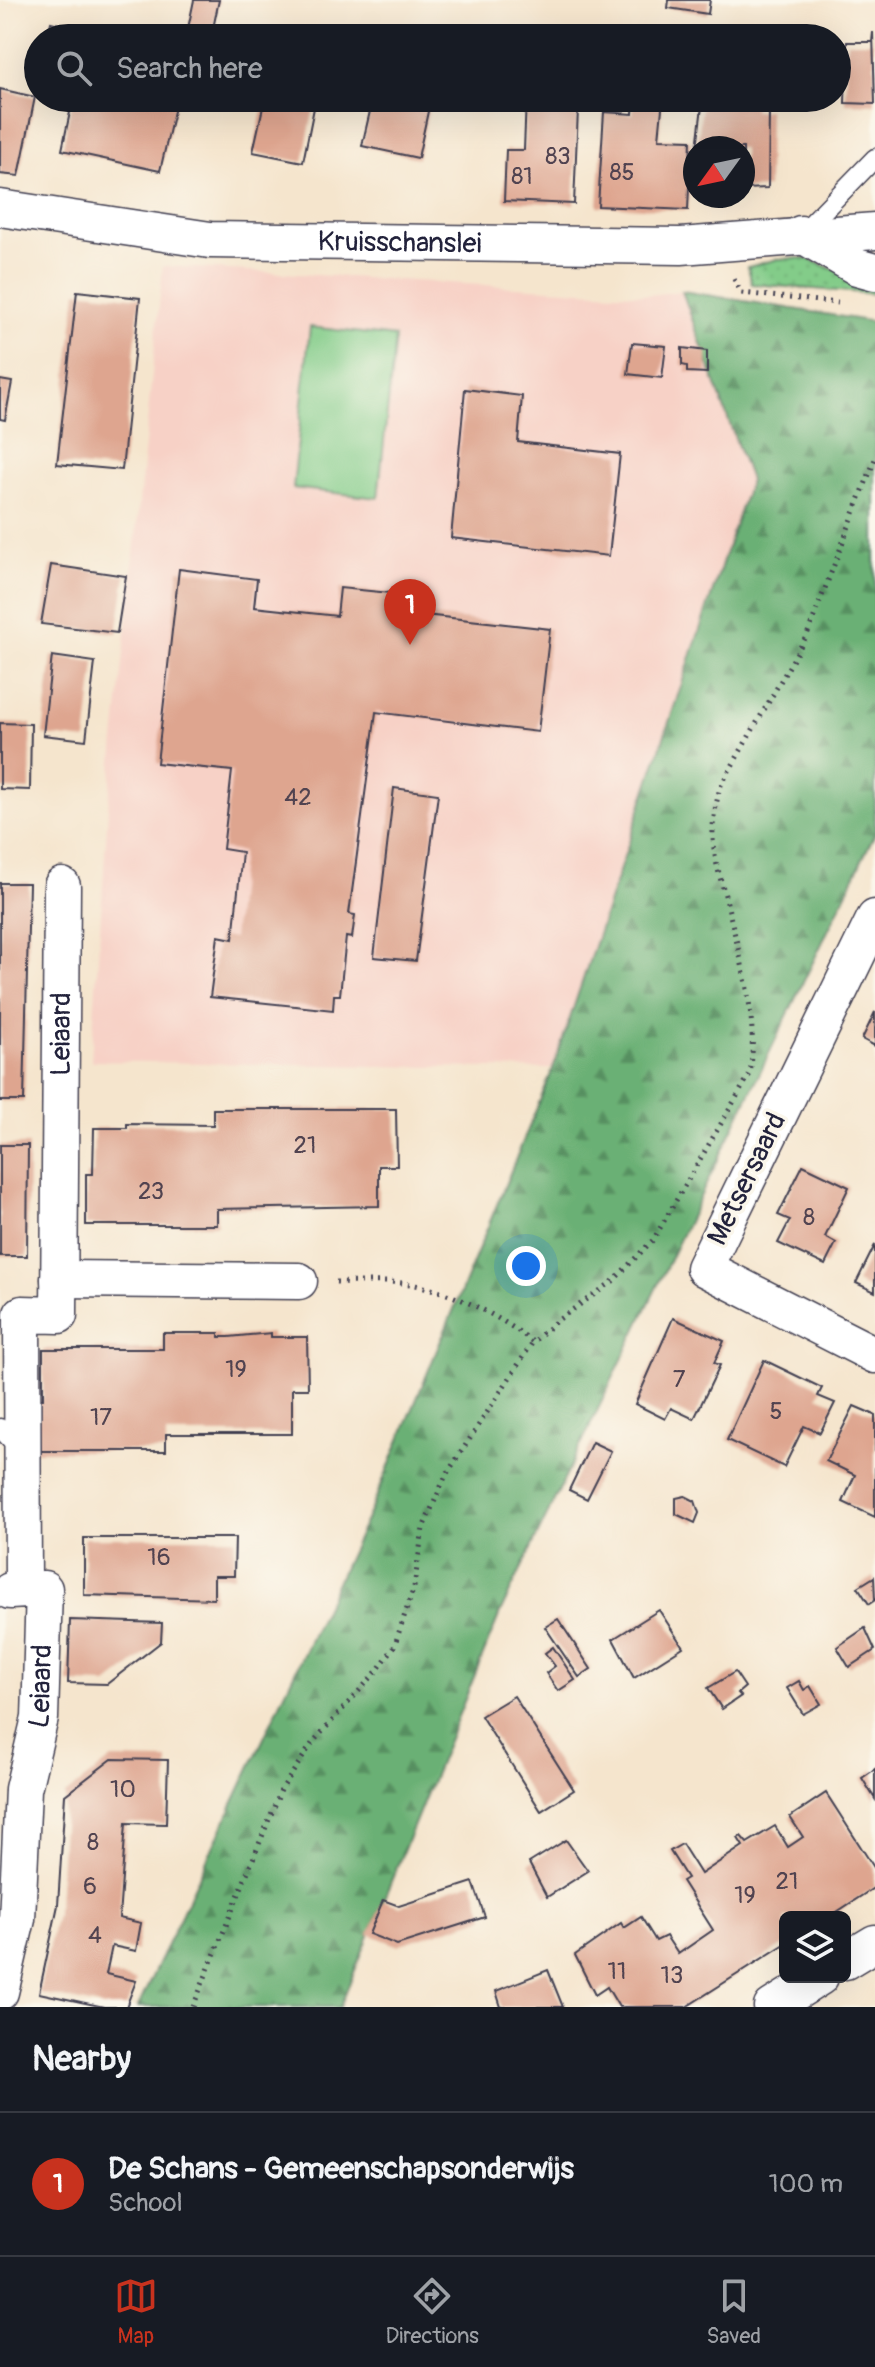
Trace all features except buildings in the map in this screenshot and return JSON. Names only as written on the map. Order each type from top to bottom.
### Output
[{"type":"street","name":"Kruisschanslei","points":[[0,208],[210,240],[666,246],[875,231]]},
{"type":"street","points":[[801,234],[857,267],[875,272]]},
{"type":"street","name":"Leiaard","points":[[0,1992],[17,1919],[23,1789],[40,1718],[44,1589],[12,1591],[11,1440],[22,1314],[59,1315],[62,886]]},
{"type":"street","name":"Metsersaard","points":[[875,918],[704,1268],[875,1355]]},
{"type":"street","points":[[59,1279],[299,1281]]},
{"type":"street","points":[[851,1957],[875,1943]]},
{"type":"street","points":[[772,2007],[810,1983]]},
{"type":"lane","points":[[801,234],[875,158]]},
{"type":"path","points":[[715,243],[741,293],[846,304]]},
{"type":"path","points":[[193,2007],[281,1790],[313,1742],[377,1671],[394,1647],[410,1602],[423,1528],[433,1502],[500,1389],[533,1342],[555,1322],[612,1282],[653,1240],[750,1074],[754,1052],[752,1016],[718,872],[713,831],[715,811],[720,787],[807,635],[875,459]]},
{"type":"path","points":[[299,1281],[409,1284],[468,1303],[533,1342]]},
{"type":"shaded area","points":[[163,266],[649,295],[682,291],[750,480],[553,1069],[91,1061],[108,810]]},
{"type":"green space","points":[[805,258],[875,286],[875,294],[752,284],[748,267],[778,259]]},
{"type":"green space","points":[[682,291],[875,322],[875,833],[500,1613],[340,2007],[138,2007],[373,1505],[553,1069],[750,480]]},
{"type":"green space","points":[[310,327],[395,337],[378,498],[293,488]]},
{"type":"place","name":"De Schans - Gemeenschapsonderwijs","points":[[410,645]]}]
